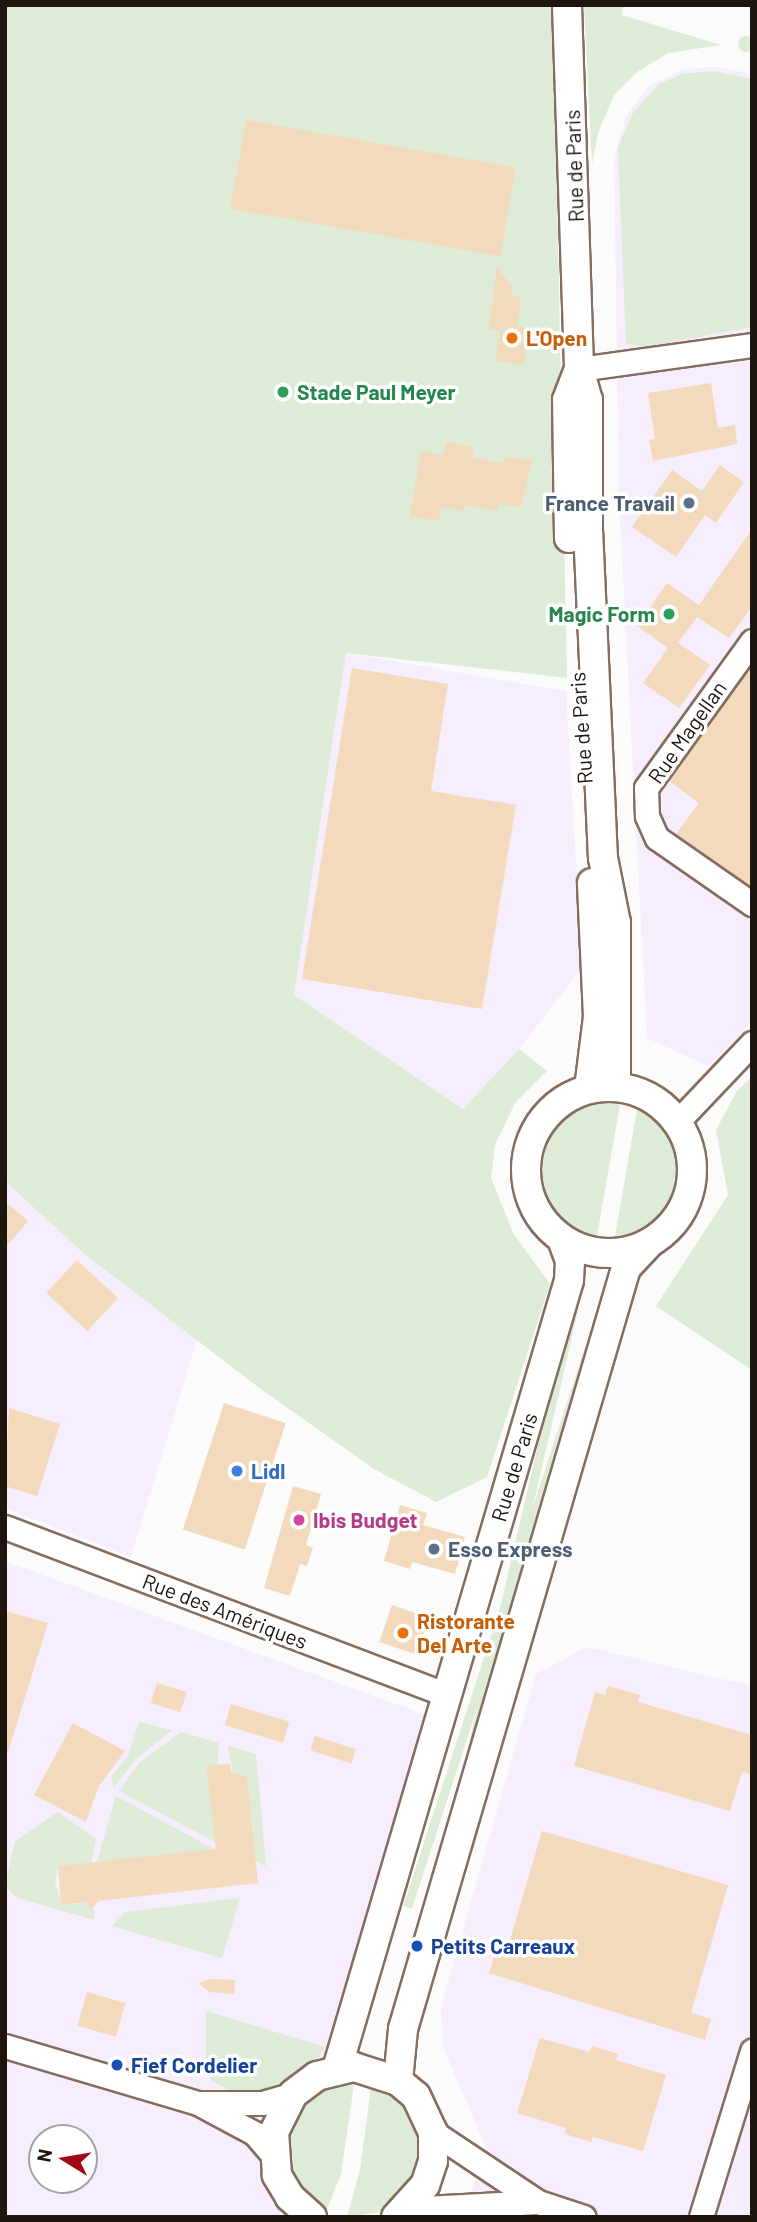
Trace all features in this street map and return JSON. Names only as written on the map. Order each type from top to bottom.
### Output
[{"type":"main road","name":"Rue de Paris","points":[[567,5],[579,369],[588,400],[588,529],[603,858],[616,923],[617,1086]]},
{"type":"main road","name":"Rue de Paris","points":[[579,369],[567,400],[569,542],[597,943],[598,1017],[589,1089]]},
{"type":"main road","points":[[398,2081],[403,2029],[626,1268],[649,1243],[667,1230],[688,1197],[692,1164],[677,1122],[649,1096],[617,1086],[589,1089],[566,1098],[548,1112],[527,1155],[532,1202],[562,1239],[603,1254],[649,1243]]},
{"type":"main road","name":"Rue de Paris","points":[[337,2069],[444,1694],[569,1280],[570,1261],[562,1239]]},
{"type":"main road","points":[[312,2217],[288,2207],[273,2155],[274,2132],[293,2094],[317,2076],[337,2069],[365,2068],[398,2081],[416,2096],[433,2133],[433,2161],[425,2185],[401,2213]]},
{"type":"street","points":[[579,369],[752,345]]},
{"type":"street","name":"Rue Magellan","points":[[752,641],[646,788],[647,816],[657,838],[752,904]]},
{"type":"street","points":[[677,1122],[752,1043]]},
{"type":"street","name":"Rue des Amériques","points":[[5,1527],[444,1694]]},
{"type":"street","points":[[5,2046],[198,2103],[254,2133],[273,2155]]},
{"type":"street","points":[[701,2217],[752,2051]]},
{"type":"street","points":[[198,2103],[262,2103],[293,2094]]},
{"type":"street","points":[[433,2133],[538,2203],[584,2217]]},
{"type":"street","points":[[401,2213],[538,2203]]},
{"type":"shaded area","points":[[720,67],[752,74],[752,1022],[708,1066],[647,1038],[619,498],[614,158],[626,117],[648,86],[683,69]]},
{"type":"shaded area","points":[[346,653],[566,691],[582,968],[519,1049],[463,1109],[294,995]]},
{"type":"shaded area","points":[[5,1181],[82,1252],[197,1340],[131,1557],[5,1508]]},
{"type":"shaded area","points":[[5,1561],[431,1717],[282,2217],[5,2217]]},
{"type":"shaded area","points":[[587,1647],[752,1686],[752,2217],[465,2217],[485,2145],[443,2047],[441,2006],[536,1674]]},
{"type":"green space","points":[[5,5],[553,5],[567,678],[346,653],[294,995],[463,1109],[519,1049],[547,1071],[515,1103],[495,1145],[491,1178],[513,1233],[550,1284],[487,1477],[436,1502],[374,1469],[258,1387],[82,1252],[5,1181]]},
{"type":"green space","points":[[584,5],[623,5],[622,15],[721,45],[668,53],[637,72],[614,95],[598,133],[592,164]]},
{"type":"green space","points":[[746,36],[752,38],[752,50],[746,52],[740,50],[738,44],[740,38]]},
{"type":"green space","points":[[712,71],[752,79],[752,327],[644,347],[626,343],[618,148],[633,113],[659,84],[682,74]]},
{"type":"green space","points":[[752,1077],[752,1370],[656,1306],[728,1195],[716,1130],[737,1091]]},
{"type":"green space","points":[[594,1099],[621,1099],[596,1241],[558,1223],[543,1201],[536,1176],[538,1150],[550,1126],[570,1108]]},
{"type":"green space","points":[[638,1104],[658,1117],[674,1139],[680,1179],[672,1205],[655,1226],[632,1239],[614,1242]]},
{"type":"green space","points":[[569,1310],[578,1312],[439,1915],[430,1913]]},
{"type":"green space","points":[[595,1316],[604,1319],[412,1908],[403,1906]]},
{"type":"green space","points":[[139,1722],[172,1730],[135,1760],[114,1787],[111,1777],[128,1756]]},
{"type":"green space","points":[[181,1732],[219,1743],[217,1767],[206,1765],[217,1843],[119,1791],[140,1762]]},
{"type":"green space","points":[[228,1746],[256,1754],[266,1866],[256,1861],[247,1777],[233,1773]]},
{"type":"green space","points":[[116,1796],[214,1849],[213,1852],[97,1862]]},
{"type":"green space","points":[[58,1812],[96,1839],[91,1863],[58,1866],[55,1882],[62,1905],[87,1903],[95,1911],[94,1920],[15,1897],[5,1885],[15,1841]]},
{"type":"green space","points":[[240,1898],[222,1958],[112,1926],[125,1912]]},
{"type":"green space","points":[[206,2011],[325,2047],[316,2060],[273,2087],[256,2092],[228,2090],[211,2080],[206,2070]]},
{"type":"green space","points":[[355,2078],[341,2174],[326,2212],[295,2187],[283,2154],[290,2118],[313,2090]]},
{"type":"green space","points":[[372,2080],[397,2092],[421,2128],[419,2174],[385,2211],[347,2217],[360,2170]]},
{"type":"building","points":[[246,120],[516,168],[500,256],[230,209]]},
{"type":"building","points":[[497,267],[512,287],[511,296],[521,297],[517,326],[530,328],[524,365],[495,361],[500,331],[489,329]]},
{"type":"building","points":[[711,383],[718,428],[735,425],[737,444],[653,461],[649,440],[655,439],[648,393]]},
{"type":"building","points":[[446,442],[474,447],[472,458],[504,463],[505,457],[532,461],[521,507],[498,504],[497,511],[465,505],[464,511],[441,507],[439,521],[410,516],[421,451],[444,455]]},
{"type":"building","name":"France Travail","points":[[720,465],[744,482],[716,523],[705,515],[676,557],[632,527],[672,470],[702,491]]},
{"type":"building","points":[[752,529],[752,606],[729,638],[697,617],[678,643],[710,665],[679,708],[643,683],[668,648],[637,626],[667,583],[699,605]]},
{"type":"building","points":[[752,665],[752,887],[676,834],[699,803],[669,781]]},
{"type":"building","points":[[352,668],[448,684],[431,791],[516,805],[482,1009],[302,979]]},
{"type":"building","points":[[5,1201],[28,1221],[5,1248]]},
{"type":"building","points":[[77,1260],[118,1298],[87,1331],[46,1293]]},
{"type":"building","name":"Lidl","points":[[224,1403],[286,1423],[245,1550],[183,1529]]},
{"type":"building","points":[[9,1408],[60,1424],[37,1496],[5,1486]]},
{"type":"building","name":"Ibis Budget","points":[[293,1486],[321,1494],[306,1545],[313,1548],[307,1566],[300,1564],[290,1596],[264,1588]]},
{"type":"building","points":[[400,1505],[427,1513],[423,1525],[465,1537],[455,1574],[412,1562],[410,1569],[384,1561]]},
{"type":"building","name":"Ristorante Del Arte","points":[[392,1605],[429,1618],[416,1655],[379,1642]]},
{"type":"building","points":[[5,1611],[48,1623],[8,1752],[5,1752]]},
{"type":"building","points":[[157,1683],[187,1692],[181,1712],[151,1703]]},
{"type":"building","points":[[608,1686],[640,1695],[638,1702],[752,1735],[752,1775],[742,1772],[730,1811],[574,1766],[595,1692],[605,1695]]},
{"type":"building","points":[[231,1704],[289,1722],[283,1743],[225,1725]]},
{"type":"building","points":[[73,1723],[125,1751],[99,1786],[86,1822],[34,1795]]},
{"type":"building","points":[[315,1736],[356,1749],[351,1764],[310,1750]]},
{"type":"building","points":[[230,1764],[231,1772],[247,1777],[258,1883],[98,1901],[92,1909],[86,1902],[61,1905],[58,1866],[216,1849],[206,1765]]},
{"type":"building","points":[[542,1831],[728,1885],[691,2013],[711,2019],[705,2040],[489,1973],[495,1954],[505,1957]]},
{"type":"building","points":[[210,1979],[235,1980],[234,1994],[209,1992],[199,1983]]},
{"type":"building","points":[[87,1992],[125,2003],[116,2037],[77,2026]]},
{"type":"building","points":[[540,2038],[589,2052],[592,2046],[618,2054],[616,2060],[666,2075],[643,2151],[593,2137],[591,2142],[565,2134],[566,2128],[517,2113]]},
{"type":"place","name":"L'Open","points":[[512,338]]},
{"type":"place","name":"Stade Paul Meyer","points":[[283,392]]},
{"type":"place","name":"France Travail","points":[[689,503]]},
{"type":"place","name":"Magic Form","points":[[669,614]]},
{"type":"place","name":"Lidl","points":[[237,1471]]},
{"type":"place","name":"Ibis Budget","points":[[299,1520]]},
{"type":"place","name":"Esso Express","points":[[434,1549]]},
{"type":"place","name":"Ristorante Del Arte","points":[[403,1633]]},
{"type":"place","name":"Petits Carreaux","points":[[417,1946]]},
{"type":"place","name":"Fief Cordelier","points":[[117,2065]]}]
